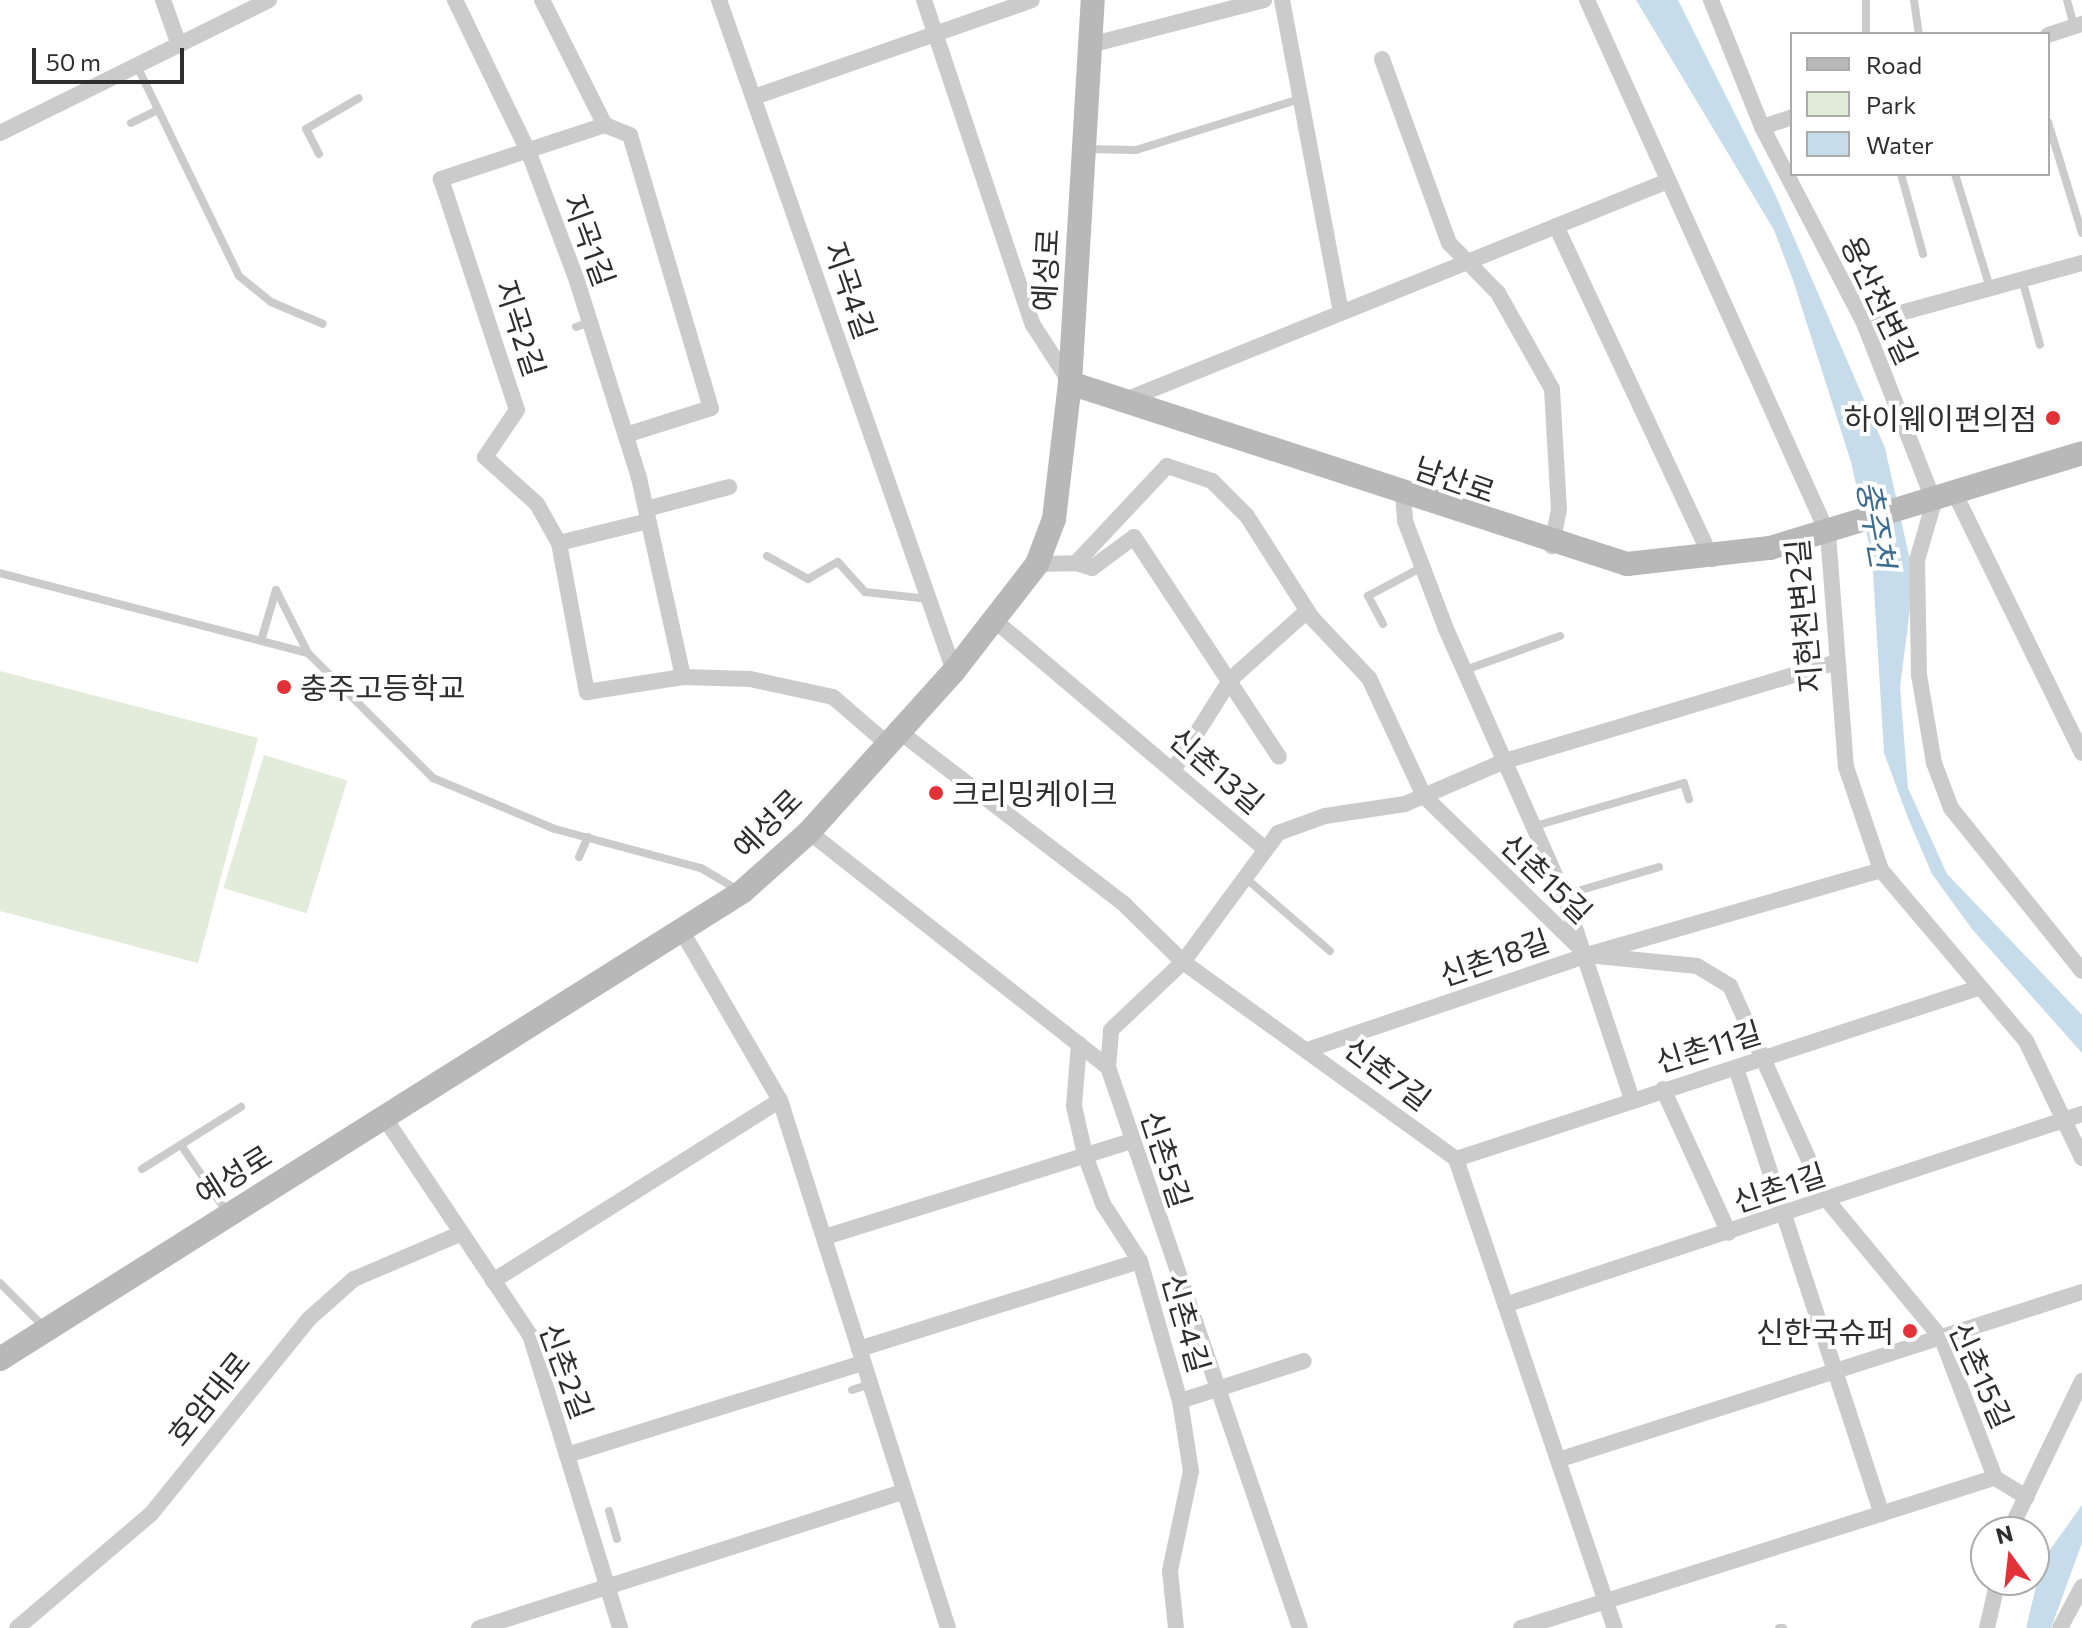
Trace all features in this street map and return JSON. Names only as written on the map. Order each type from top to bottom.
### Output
[{"type":"main road","name":"예성로","points":[[0,1359],[683,933],[742,892],[809,832],[890,735],[954,671],[1037,564],[1054,519],[1070,383],[1093,0]]},
{"type":"main road","name":"남산로","points":[[1070,383],[1552,546],[1627,564],[1712,559],[1828,534],[1945,499]]},
{"type":"main road","points":[[1945,499],[2082,453]]},
{"type":"street","points":[[163,0],[179,45]]},
{"type":"street","points":[[0,133],[269,0]]},
{"type":"street","name":"지곡1길","points":[[455,0],[529,153],[583,325],[626,435],[683,677]]},
{"type":"street","points":[[542,0],[605,125],[630,135],[711,408],[626,435]]},
{"type":"street","name":"지곡4길","points":[[719,0],[954,671]]},
{"type":"street","points":[[924,0],[1033,325],[1070,383]]},
{"type":"street","points":[[754,97],[933,32],[1032,0]]},
{"type":"street","points":[[1090,45],[1264,0]]},
{"type":"street","points":[[1282,0],[1341,312]]},
{"type":"street","name":"지현천변2길","points":[[1587,0],[1828,534],[1834,663],[1846,767],[1881,870],[2026,1041],[2076,1116],[2082,1158]]},
{"type":"street","name":"용산천변길","points":[[1711,0],[1762,127],[1864,323],[1945,499],[2082,753]]},
{"type":"street","points":[[2050,34],[2078,25]]},
{"type":"street","points":[[1382,59],[1449,243],[1498,293],[1552,389],[1559,509],[1552,546]]},
{"type":"street","points":[[1762,127],[1790,118]]},
{"type":"street","points":[[529,153],[605,125]]},
{"type":"street","name":"지곡2길","points":[[529,153],[441,179],[517,410],[485,457],[537,504],[559,543],[587,692],[683,677]]},
{"type":"street","points":[[1121,401],[1668,181]]},
{"type":"street","points":[[1556,226],[1712,559]]},
{"type":"street","points":[[1864,323],[2082,263]]},
{"type":"street","name":"신촌15길","points":[[1076,563],[1167,466],[1212,481],[1247,516],[1307,611],[1369,678],[1424,796],[1587,955],[1697,966],[1730,986],[1827,1200],[1942,1339],[1995,1478]]},
{"type":"street","points":[[559,543],[729,487]]},
{"type":"street","points":[[1403,496],[1422,567],[1464,670],[1535,826],[1587,955],[1632,1099]]},
{"type":"street","points":[[1945,499],[1917,560],[1919,675],[1934,763],[1978,851],[2082,971]]},
{"type":"street","points":[[1037,564],[1076,563],[1092,568],[1134,537],[1231,679],[1279,757]]},
{"type":"street","points":[[1174,769],[1231,679],[1307,611]]},
{"type":"street","name":"신촌13길","points":[[994,620],[1263,847],[1249,881],[1183,962],[1111,1030],[1108,1067]]},
{"type":"street","points":[[1263,847],[1325,816],[1424,796],[1505,761],[1834,663]]},
{"type":"street","points":[[683,677],[750,679],[833,697],[890,735]]},
{"type":"street","name":"신촌7길","points":[[890,735],[1125,905],[1183,962],[1310,1049],[1456,1159]]},
{"type":"street","points":[[809,832],[1108,1067]]},
{"type":"street","name":"신촌18길","points":[[1310,1049],[1587,955],[1881,870]]},
{"type":"street","points":[[683,933],[780,1100],[948,1628]]},
{"type":"street","name":"신촌11길","points":[[1456,1159],[1978,988]]},
{"type":"street","name":"신촌4길","points":[[1079,1044],[1074,1106],[1085,1155],[1103,1204],[1140,1261],[1180,1401],[1191,1471],[1170,1571],[1176,1628]]},
{"type":"street","name":"신촌5길","points":[[1108,1067],[1300,1628]]},
{"type":"street","points":[[1736,1068],[1882,1514]]},
{"type":"street","points":[[1663,1089],[1729,1233]]},
{"type":"street","points":[[493,1281],[780,1100]]},
{"type":"street","name":"신촌1길","points":[[1505,1305],[1785,1215],[2076,1116]]},
{"type":"street","name":"신촌2길","points":[[384,1117],[530,1335],[620,1628]]},
{"type":"street","points":[[825,1237],[1131,1141]]},
{"type":"street","points":[[1456,1159],[1615,1628]]},
{"type":"street","name":"호암대로","points":[[17,1628],[151,1514],[310,1318],[354,1279],[462,1233]]},
{"type":"street","points":[[567,1455],[1140,1261]]},
{"type":"street","points":[[1558,1460],[2082,1292]]},
{"type":"street","points":[[1180,1401],[1304,1361]]},
{"type":"street","points":[[2017,1516],[2082,1381]]},
{"type":"street","points":[[1521,1628],[1608,1603],[1995,1478],[2027,1497]]},
{"type":"street","points":[[479,1628],[903,1492]]},
{"type":"street","points":[[2060,1628],[2082,1587]]},
{"type":"street","points":[[1987,1628],[1994,1596]]},
{"type":"lane","points":[[1866,0],[1866,32]]},
{"type":"lane","points":[[1914,0],[1919,32]]},
{"type":"lane","points":[[2067,0],[2078,25]]},
{"type":"lane","points":[[137,66],[239,276],[271,302],[323,324]]},
{"type":"lane","points":[[319,154],[306,129],[359,98]]},
{"type":"lane","points":[[1085,149],[1136,150],[1301,99]]},
{"type":"lane","points":[[131,123],[158,110]]},
{"type":"lane","points":[[2050,129],[2082,233]]},
{"type":"lane","points":[[1902,176],[1923,254]]},
{"type":"lane","points":[[1956,176],[1990,288]]},
{"type":"lane","points":[[2022,279],[2040,345]]},
{"type":"lane","points":[[767,556],[808,579],[838,562],[865,592],[929,599]]},
{"type":"lane","points":[[1383,624],[1368,596],[1422,567]]},
{"type":"lane","points":[[0,573],[308,653]]},
{"type":"lane","points":[[261,641],[276,590],[308,653],[433,778],[588,837],[662,854],[742,892]]},
{"type":"lane","points":[[1464,670],[1560,636]]},
{"type":"lane","points":[[1535,826],[1684,783],[1689,799]]},
{"type":"lane","points":[[579,857],[588,837]]},
{"type":"lane","points":[[1564,895],[1659,867]]},
{"type":"lane","points":[[1249,881],[1330,951]]},
{"type":"lane","points":[[142,1169],[241,1107]]},
{"type":"lane","points":[[181,1145],[229,1215]]},
{"type":"lane","points":[[0,1283],[47,1330]]},
{"type":"lane","points":[[852,1390],[870,1384]]},
{"type":"lane","points":[[609,1511],[617,1539]]},
{"type":"green space","points":[[0,671],[258,738],[198,963],[0,911]]},
{"type":"green space","points":[[264,755],[347,780],[307,913],[223,888]]},
{"type":"water","name":"충주천","points":[[1636,0],[1678,0],[1775,194],[1885,448],[1914,578],[1900,687],[1908,788],[1947,874],[2082,1015],[2082,1053],[1972,929],[1932,874],[1908,818],[1884,753],[1872,557],[1851,462],[1793,280],[1774,230]]},
{"type":"water","points":[[2082,1505],[2082,1543],[2051,1628],[2026,1628],[2034,1596],[2050,1596],[2050,1550]]},
{"type":"place","name":"하이웨이편의점","points":[[2053,418]]},
{"type":"place","name":"충주고등학교","points":[[284,687]]},
{"type":"place","name":"크리밍케이크","points":[[936,793]]},
{"type":"place","name":"신한국슈퍼","points":[[1910,1331]]}]
